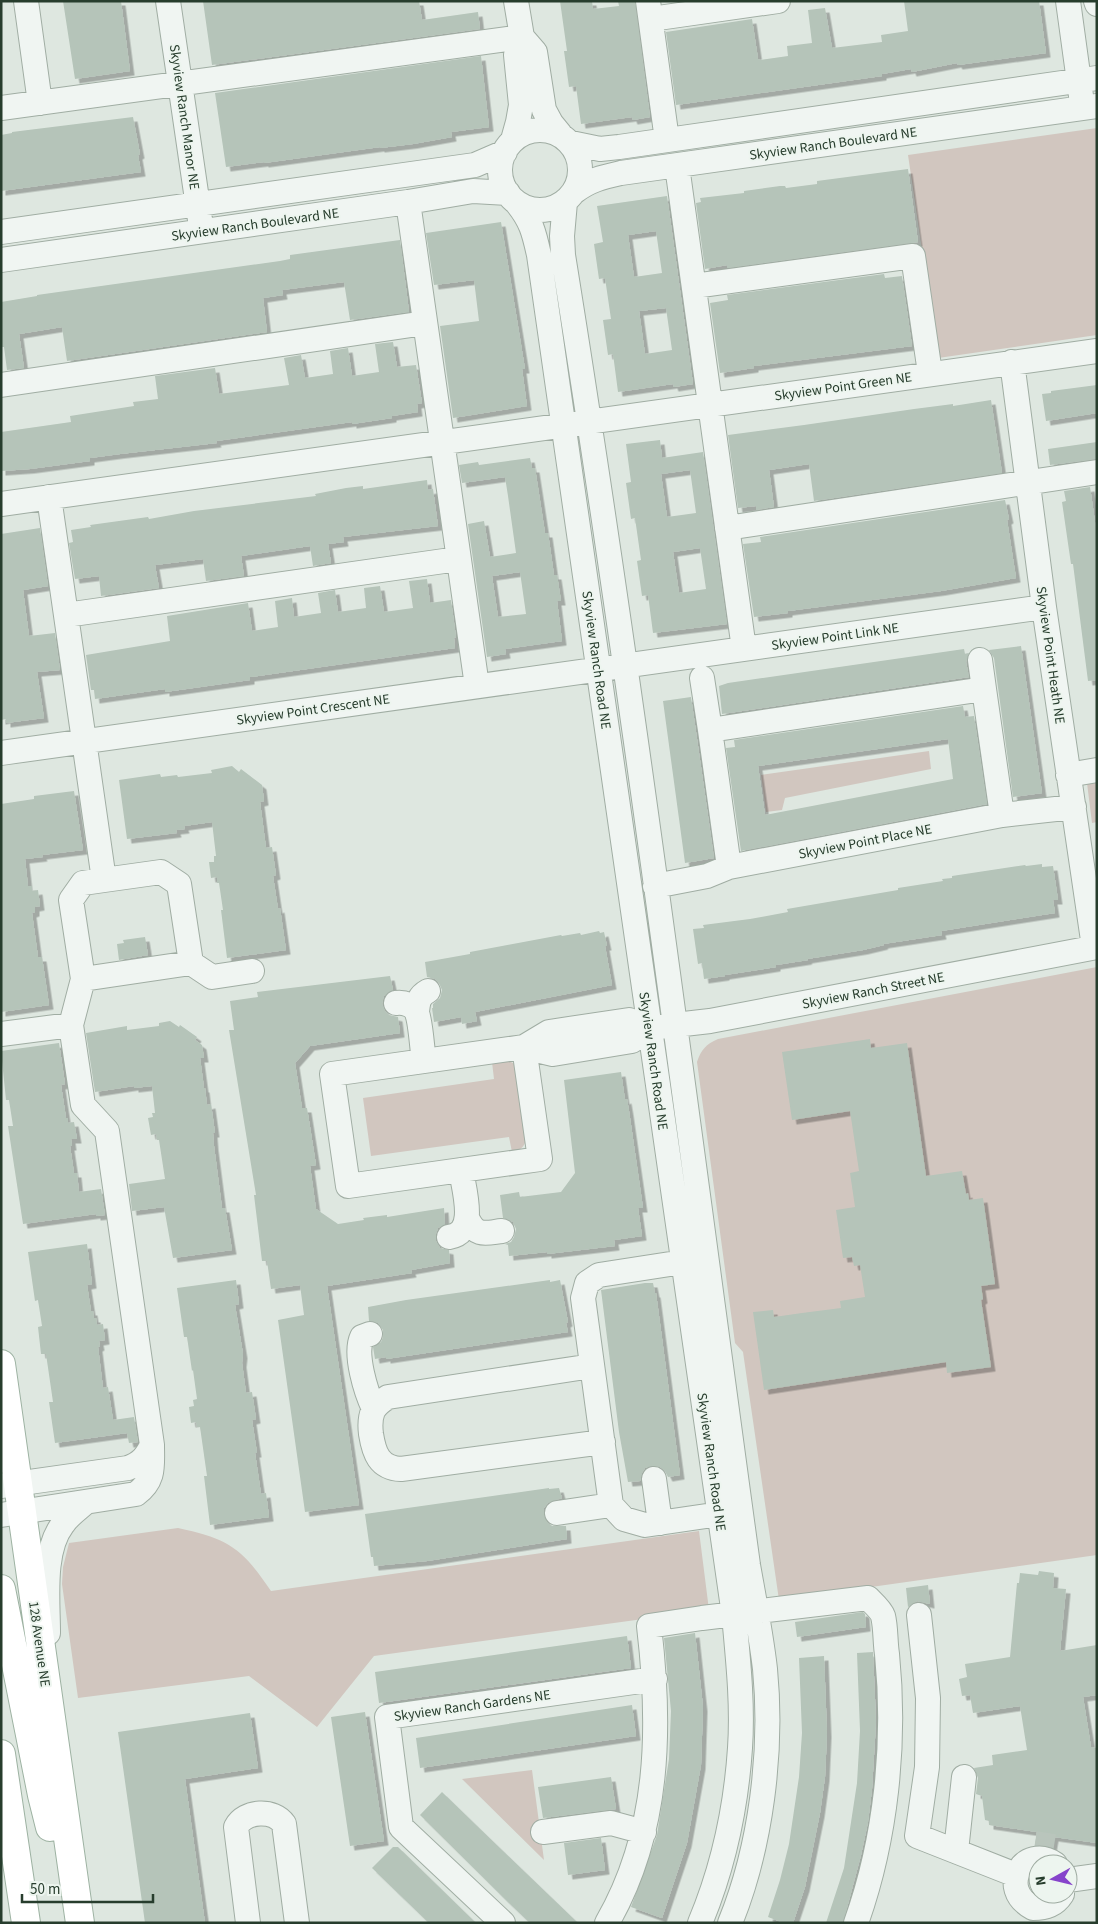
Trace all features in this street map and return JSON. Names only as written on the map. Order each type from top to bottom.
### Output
[{"type":"main road","name":"128 Avenue NE","points":[[1,1364],[11,1513],[47,1695],[80,1923]]},
{"type":"main road","points":[[1,1589],[42,1795],[75,1923]]},
{"type":"main road","points":[[1,1754],[26,1923]]},
{"type":"main road","points":[[20,1882],[32,1923]]},
{"type":"street","points":[[26,1],[40,102]]},
{"type":"street","name":"Skyview Ranch Manor NE","points":[[168,1],[201,232]]},
{"type":"street","points":[[516,1],[522,37],[516,55],[521,104],[518,122],[509,146],[501,160],[500,172],[502,183],[512,198],[528,208],[541,210],[554,208],[570,197],[580,180],[581,167],[578,154],[551,124],[544,110],[535,52],[522,37]]},
{"type":"street","points":[[667,140],[649,10],[778,1]]},
{"type":"street","points":[[1068,1],[1088,80],[1090,107]]},
{"type":"street","points":[[1,108],[522,37]]},
{"type":"street","name":"Skyview Ranch Boulevard NE","points":[[565,138],[600,149],[1088,80]]},
{"type":"street","name":"Skyview Ranch Boulevard NE","points":[[570,197],[583,185],[597,178],[620,173],[1090,107]]},
{"type":"street","points":[[509,146],[524,133],[535,130],[548,130],[565,138]]},
{"type":"street","name":"Skyview Ranch Boulevard NE","points":[[1,232],[475,165],[509,146]]},
{"type":"street","points":[[677,166],[744,649]]},
{"type":"street","name":"Skyview Ranch Boulevard NE","points":[[1,260],[473,191],[512,198]]},
{"type":"street","name":"Skyview Ranch Road NE","points":[[570,197],[562,236],[563,255],[590,421],[625,665],[745,1545],[734,1615],[765,1670],[767,1719],[765,1769],[760,1807],[750,1860],[730,1923]]},
{"type":"street","name":"Skyview Ranch Road NE","points":[[512,198],[527,216],[536,235],[734,1615],[740,1673],[740,1748],[734,1804],[723,1857],[700,1923]]},
{"type":"street","points":[[408,202],[477,686]]},
{"type":"street","points":[[694,286],[913,256],[930,373]]},
{"type":"street","points":[[1,385],[425,323]]},
{"type":"street","name":"Skyview Point Green NE","points":[[590,421],[1097,351]]},
{"type":"street","name":"Skyview Point Heath NE","points":[[1012,362],[1044,607],[1095,947]]},
{"type":"street","points":[[1,504],[590,421]]},
{"type":"street","points":[[727,528],[1097,472]]},
{"type":"street","points":[[49,497],[104,880]]},
{"type":"street","points":[[66,614],[458,559]]},
{"type":"street","name":"Skyview Point Link NE","points":[[625,665],[1044,607]]},
{"type":"street","points":[[980,660],[1002,815]]},
{"type":"street","name":"Skyview Point Crescent NE","points":[[1,753],[625,665]]},
{"type":"street","points":[[702,678],[729,867]]},
{"type":"street","points":[[710,730],[984,689]]},
{"type":"street","points":[[1068,775],[1097,770]]},
{"type":"street","name":"Skyview Point Place NE","points":[[655,886],[707,876],[729,867],[1002,815],[1074,807]]},
{"type":"street","points":[[11,1513],[136,1494],[149,1482],[152,1474],[152,1445],[107,1132],[83,1105],[71,1025],[83,979],[71,900],[83,883],[161,872],[179,884],[191,963]]},
{"type":"street","name":"Skyview Ranch Street NE","points":[[649,1028],[710,1021],[1095,947]]},
{"type":"street","points":[[83,979],[191,963],[212,977],[252,971]]},
{"type":"street","points":[[424,1061],[407,1007],[418,1001],[422,994],[428,991]]},
{"type":"street","points":[[1,1034],[71,1025]]},
{"type":"street","points":[[524,1047],[540,1159],[348,1186],[332,1074],[524,1047],[553,1054],[632,1041],[649,1028]]},
{"type":"street","points":[[461,1170],[468,1220],[473,1229],[481,1233],[502,1231]]},
{"type":"street","points":[[449,1238],[457,1236],[464,1231],[468,1220]]},
{"type":"street","points":[[683,1262],[599,1275],[587,1283],[583,1298],[611,1505],[624,1519],[645,1525],[720,1514]]},
{"type":"street","points":[[357,1339],[365,1389],[374,1409]]},
{"type":"street","points":[[592,1366],[388,1397],[374,1409],[370,1424],[373,1450],[380,1460],[394,1469],[603,1442]]},
{"type":"street","points":[[10,1484],[128,1468],[145,1458],[152,1445]]},
{"type":"street","points":[[654,1479],[660,1523]]},
{"type":"street","points":[[47,1695],[49,1562],[52,1542],[62,1525],[86,1502]]},
{"type":"street","points":[[557,1513],[611,1505]]},
{"type":"street","points":[[611,1921],[644,1832],[654,1777],[655,1679],[649,1626],[868,1598],[882,1615],[888,1672],[889,1746],[883,1806],[875,1856],[856,1923]]},
{"type":"street","points":[[919,1615],[928,1698],[927,1767],[917,1836],[1018,1872]]},
{"type":"street","name":"Skyview Ranch Gardens NE","points":[[503,1923],[401,1828],[387,1717],[655,1679]]},
{"type":"street","points":[[956,1851],[964,1777]]},
{"type":"street","points":[[248,1923],[236,1827],[239,1821],[246,1817],[266,1814],[274,1814],[284,1824],[297,1923]]},
{"type":"street","points":[[543,1832],[611,1823],[644,1832]]},
{"type":"street","points":[[1028,1861],[1018,1872],[1015,1883],[1020,1898],[1033,1915],[1052,1904]]},
{"type":"street","points":[[1078,1879],[1097,1876]]},
{"type":"shaded area","points":[[1097,128],[1097,335],[938,358],[908,155]]},
{"type":"shaded area","points":[[929,751],[931,769],[785,798],[782,810],[766,812],[761,775]]},
{"type":"shaded area","points":[[1097,781],[1097,822],[1092,823],[1087,783]]},
{"type":"shaded area","points":[[1097,967],[1097,1555],[779,1600],[743,1352],[735,1343],[697,1062],[700,1054],[707,1045],[718,1039]]},
{"type":"shaded area","points":[[492,1062],[511,1062],[515,1064],[527,1136],[521,1149],[512,1152],[509,1137],[371,1156],[363,1098],[494,1079]]},
{"type":"shaded area","points":[[178,1528],[210,1536],[233,1548],[261,1576],[271,1591],[699,1531],[709,1610],[374,1656],[317,1727],[249,1676],[78,1698],[62,1584],[63,1567],[69,1543]]},
{"type":"shaded area","points":[[532,1770],[544,1860],[462,1779]]},
{"type":"building","points":[[63,1],[121,1],[130,71],[75,79]]},
{"type":"building","points":[[203,1],[419,1],[422,20],[478,12],[480,29],[212,65]]},
{"type":"building","points":[[560,1],[592,1],[593,9],[619,6],[618,1],[635,1],[650,117],[633,120],[632,117],[581,124],[576,86],[569,87],[564,51],[567,51]]},
{"type":"building","points":[[904,1],[1039,1],[1046,53],[958,65],[957,63],[912,72],[911,69],[882,74],[882,76],[676,105],[666,32],[752,19],[758,59],[760,60],[788,56],[787,46],[812,43],[808,10],[825,8],[832,48],[882,42],[881,35],[908,31]]},
{"type":"building","points":[[481,56],[489,127],[451,132],[452,137],[413,144],[226,167],[215,93]]},
{"type":"building","points":[[133,117],[140,154],[138,155],[141,172],[1,191],[1,135]]},
{"type":"building","points":[[908,169],[918,242],[727,268],[727,265],[705,269],[696,203],[701,202],[700,198],[744,193],[744,191],[780,186],[785,186],[786,188],[817,184],[817,181]]},
{"type":"building","points":[[667,196],[693,384],[674,387],[673,384],[618,392],[613,354],[608,355],[603,320],[611,319],[605,278],[599,279],[594,244],[603,242],[597,206]],"holes":[[[656,231],[662,273],[634,277],[628,235]],[[666,308],[672,350],[645,354],[639,311]]]},
{"type":"building","points":[[501,222],[525,369],[522,369],[527,406],[453,418],[440,326],[479,321],[474,280],[434,285],[426,233]]},
{"type":"building","points":[[400,240],[409,312],[350,320],[344,282],[282,290],[283,295],[263,298],[267,332],[67,361],[62,327],[19,334],[24,368],[7,370],[4,347],[1,347],[1,302],[37,295],[280,261],[290,259],[290,255]]},
{"type":"building","points":[[884,274],[885,278],[902,276],[912,346],[754,366],[754,368],[720,373],[710,303],[728,300],[727,295]]},
{"type":"building","points":[[393,342],[397,367],[416,365],[422,403],[417,404],[418,412],[352,424],[352,422],[216,441],[217,443],[90,458],[90,461],[1,471],[1,432],[71,422],[70,416],[134,406],[133,402],[158,399],[155,376],[215,368],[219,394],[289,385],[284,358],[301,355],[305,378],[333,374],[330,351],[348,348],[352,376],[379,372],[375,344]]},
{"type":"building","points":[[1097,385],[1097,413],[1046,421],[1042,394],[1051,393],[1051,391]]},
{"type":"building","points":[[991,400],[1002,473],[814,501],[809,464],[769,470],[774,507],[756,510],[756,506],[738,508],[728,435]]},
{"type":"building","points":[[660,440],[662,458],[703,452],[727,624],[653,633],[648,595],[642,596],[637,561],[641,560],[635,518],[631,519],[626,483],[631,482],[626,444]],"holes":[[[690,470],[696,513],[667,517],[661,474]],[[700,548],[706,589],[679,593],[673,552]]]},
{"type":"building","points":[[1097,442],[1097,459],[1050,465],[1048,449]]},
{"type":"building","points":[[530,458],[532,468],[535,468],[545,533],[548,533],[554,575],[557,575],[561,601],[557,601],[562,641],[505,649],[506,654],[487,657],[468,524],[484,521],[490,557],[516,553],[505,477],[462,483],[459,465],[478,462],[479,465]],"holes":[[[520,572],[526,614],[498,617],[492,576]]]},
{"type":"building","points":[[427,480],[428,490],[433,489],[438,526],[343,537],[344,542],[328,544],[331,563],[313,566],[310,546],[241,556],[244,576],[206,581],[203,559],[155,565],[159,588],[101,596],[99,576],[75,579],[69,543],[73,542],[71,530],[91,527],[90,525],[148,517],[149,519],[194,511],[316,496],[315,494],[346,488],[363,486],[363,489]]},
{"type":"building","points":[[1090,487],[1097,536],[1097,680],[1088,681],[1073,564],[1071,564],[1062,502],[1066,501],[1064,491]]},
{"type":"building","points":[[1005,500],[1016,578],[941,591],[754,617],[743,544],[761,542],[760,537]]},
{"type":"building","points":[[40,528],[48,586],[23,590],[29,636],[55,633],[60,670],[37,672],[44,718],[6,723],[6,719],[1,720],[1,534]]},
{"type":"building","points":[[427,579],[430,603],[451,600],[456,637],[454,638],[455,648],[250,677],[250,680],[165,692],[165,689],[95,699],[94,690],[91,690],[86,655],[170,641],[167,616],[248,603],[252,631],[278,627],[275,601],[292,598],[294,617],[321,613],[318,593],[335,590],[338,612],[366,608],[364,588],[380,586],[384,612],[413,608],[409,581]]},
{"type":"building","points":[[1021,646],[1042,793],[1013,797],[994,658],[989,650]]},
{"type":"building","points":[[964,649],[965,654],[969,653],[966,662],[969,677],[722,714],[719,686],[728,683]]},
{"type":"building","points":[[691,697],[714,858],[685,863],[663,701]]},
{"type":"building","points":[[963,706],[965,717],[974,716],[987,804],[741,851],[726,748],[735,747],[734,740]],"holes":[[[948,739],[953,779],[765,815],[758,766]]]},
{"type":"building","points":[[232,766],[239,772],[241,769],[262,785],[264,801],[260,802],[266,848],[272,847],[276,875],[273,876],[286,950],[227,958],[219,883],[217,883],[217,877],[211,878],[209,862],[214,862],[214,856],[216,856],[212,822],[184,826],[185,829],[176,830],[177,833],[127,839],[119,780],[160,774],[161,777],[177,775],[178,777],[212,773],[211,770]]},
{"type":"building","points":[[74,791],[83,850],[25,859],[28,886],[32,886],[32,891],[38,890],[40,906],[35,907],[35,912],[32,913],[38,957],[42,957],[49,1005],[1,1012],[1,804],[34,799],[34,796]]},
{"type":"building","points":[[1042,864],[1042,867],[1053,866],[1058,900],[1053,900],[1055,913],[941,931],[942,935],[883,944],[863,950],[704,979],[702,963],[698,964],[693,929],[704,928],[703,925],[788,912],[787,909],[943,881],[942,879],[952,878],[952,876]]},
{"type":"building","points":[[599,931],[600,933],[604,932],[612,985],[475,1012],[477,1021],[462,1024],[461,1017],[434,1022],[433,1004],[440,998],[442,990],[435,979],[427,977],[425,962],[561,935],[580,933],[581,935]]},
{"type":"building","points":[[145,937],[148,955],[119,960],[117,944],[124,943],[123,940]]},
{"type":"building","points":[[390,976],[393,990],[384,996],[382,1004],[389,1015],[398,1017],[400,1033],[310,1046],[295,1063],[302,1108],[307,1108],[316,1165],[310,1166],[316,1209],[338,1224],[364,1220],[363,1218],[387,1215],[387,1217],[444,1208],[445,1224],[438,1228],[436,1241],[440,1248],[449,1250],[450,1263],[411,1270],[412,1273],[327,1286],[359,1505],[305,1512],[278,1320],[304,1315],[300,1285],[271,1289],[267,1261],[262,1261],[254,1195],[256,1195],[229,1030],[234,1030],[230,1001],[258,997],[257,992]]},
{"type":"building","points":[[170,1021],[179,1027],[180,1025],[197,1037],[195,1040],[202,1045],[204,1058],[200,1058],[204,1088],[207,1105],[211,1104],[222,1208],[225,1208],[232,1250],[173,1258],[164,1207],[132,1211],[129,1184],[165,1179],[159,1140],[157,1140],[156,1134],[151,1135],[148,1118],[153,1117],[152,1113],[155,1113],[152,1086],[134,1088],[134,1086],[95,1092],[86,1033],[127,1026],[127,1030],[159,1026],[159,1023]]},
{"type":"building","points":[[870,1039],[871,1048],[907,1043],[926,1176],[962,1171],[966,1194],[968,1193],[969,1200],[983,1198],[995,1284],[981,1286],[983,1299],[981,1300],[991,1367],[947,1373],[946,1362],[764,1390],[753,1312],[773,1310],[774,1317],[841,1308],[840,1301],[865,1297],[860,1265],[854,1266],[852,1257],[843,1258],[836,1210],[855,1207],[850,1173],[859,1171],[850,1111],[792,1120],[782,1052]]},
{"type":"building","points":[[59,1043],[65,1084],[61,1085],[66,1118],[68,1118],[68,1123],[74,1122],[77,1139],[71,1139],[72,1146],[70,1146],[74,1173],[77,1173],[79,1192],[101,1189],[105,1215],[96,1216],[96,1214],[23,1224],[8,1126],[13,1126],[9,1100],[6,1100],[1,1051]]},
{"type":"building","points":[[621,1072],[625,1100],[627,1099],[629,1111],[643,1208],[638,1208],[642,1236],[614,1240],[615,1246],[547,1254],[547,1252],[509,1256],[508,1245],[505,1244],[511,1242],[516,1229],[513,1222],[503,1218],[500,1195],[519,1192],[520,1197],[561,1192],[575,1173],[564,1080]]},
{"type":"building","points":[[87,1244],[92,1284],[87,1285],[91,1311],[93,1311],[94,1318],[96,1318],[97,1325],[103,1324],[105,1340],[99,1341],[100,1346],[98,1347],[103,1388],[108,1387],[113,1420],[134,1417],[138,1442],[129,1443],[127,1433],[55,1443],[49,1402],[53,1402],[46,1354],[41,1354],[38,1327],[42,1326],[38,1300],[35,1301],[28,1252]]},
{"type":"building","points":[[236,1280],[239,1304],[235,1305],[243,1354],[242,1363],[246,1393],[252,1392],[256,1419],[252,1420],[257,1453],[255,1453],[261,1494],[266,1493],[269,1517],[210,1525],[204,1476],[207,1476],[200,1427],[197,1427],[196,1422],[191,1423],[189,1407],[194,1406],[193,1400],[197,1399],[187,1337],[184,1337],[177,1288]]},
{"type":"building","points":[[550,1280],[550,1282],[560,1280],[568,1322],[566,1323],[568,1332],[386,1359],[386,1357],[375,1359],[373,1347],[381,1342],[383,1330],[378,1323],[369,1321],[368,1307]]},
{"type":"building","points":[[653,1283],[656,1293],[680,1475],[668,1477],[660,1467],[652,1466],[645,1468],[640,1481],[628,1482],[619,1432],[601,1290]]},
{"type":"building","points":[[559,1488],[562,1498],[548,1503],[544,1508],[544,1515],[547,1522],[552,1526],[566,1526],[567,1539],[427,1561],[374,1566],[365,1514]]},
{"type":"building","points":[[1039,1571],[1054,1573],[1053,1588],[1066,1589],[1060,1651],[1097,1645],[1097,1695],[1083,1697],[1091,1747],[1097,1748],[1097,1843],[1054,1837],[1052,1848],[1035,1845],[1037,1832],[989,1825],[989,1821],[985,1820],[982,1796],[976,1794],[978,1778],[974,1768],[993,1765],[992,1755],[1027,1750],[1020,1706],[973,1713],[970,1695],[962,1696],[959,1679],[967,1677],[965,1664],[1010,1657],[1017,1583],[1019,1583],[1020,1573],[1038,1575]]},
{"type":"building","points":[[928,1585],[930,1604],[917,1601],[908,1607],[906,1588]]},
{"type":"building","points":[[863,1612],[865,1614],[866,1627],[797,1637],[795,1622]]},
{"type":"building","points":[[695,1633],[703,1707],[701,1765],[687,1843],[662,1918],[631,1907],[657,1835],[669,1759],[671,1711],[664,1638]]},
{"type":"building","points":[[627,1636],[631,1668],[379,1703],[375,1672]]},
{"type":"building","points":[[873,1652],[876,1722],[868,1822],[843,1923],[826,1923],[844,1868],[857,1783],[860,1731],[857,1653]]},
{"type":"building","points":[[824,1656],[827,1733],[825,1777],[820,1813],[805,1887],[793,1923],[784,1923],[768,1917],[789,1844],[799,1777],[802,1733],[799,1658]]},
{"type":"building","points":[[632,1705],[636,1736],[420,1768],[416,1738]]},
{"type":"building","points":[[365,1712],[384,1841],[350,1846],[331,1717]]},
{"type":"building","points":[[250,1713],[258,1768],[185,1779],[205,1923],[145,1923],[118,1732]]},
{"type":"building","points":[[611,1777],[616,1809],[543,1818],[538,1787]]},
{"type":"building","points":[[442,1792],[578,1923],[530,1923],[508,1902],[420,1815]]},
{"type":"building","points":[[601,1838],[605,1870],[568,1875],[564,1843]]},
{"type":"building","points":[[393,1847],[398,1847],[476,1923],[429,1923],[372,1868]]},
{"type":"tunnel","points":[[1035,1843],[1054,1846]]}]
